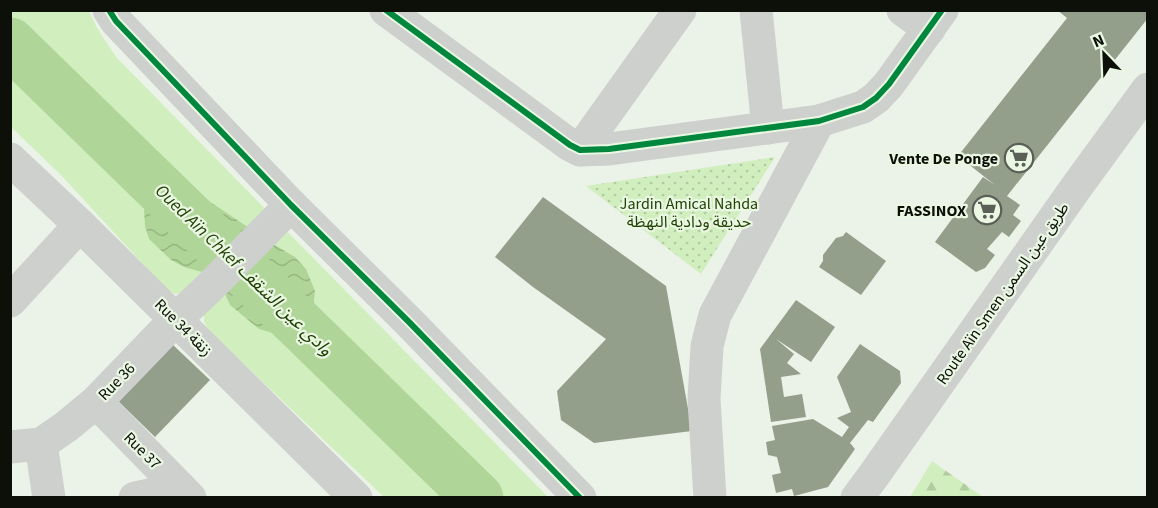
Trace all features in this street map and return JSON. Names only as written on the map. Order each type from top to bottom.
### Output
[{"type":"street","points":[[109,10],[280,216],[409,321],[580,498]]},
{"type":"street","points":[[386,10],[580,150],[609,149],[819,122],[863,107],[890,84],[925,17]]},
{"type":"street","points":[[580,150],[680,10]]},
{"type":"street","points":[[756,10],[768,128]]},
{"type":"street","name":"Route Aïn Smen طريق عين السمن","points":[[857,498],[1148,89]]},
{"type":"street","points":[[710,498],[704,399],[707,346],[715,315],[819,122]]},
{"type":"street","name":"Rue 34 زنقة","points":[[10,159],[176,319],[356,498]]},
{"type":"street","name":"Rue 36","points":[[26,446],[67,426],[96,402],[280,216]]},
{"type":"street","points":[[10,301],[80,225]]},
{"type":"street","name":"Rue 37","points":[[96,402],[185,493]]},
{"type":"street","points":[[26,446],[48,498]]},
{"type":"street","points":[[135,498],[185,493]]},
{"type":"green space","points":[[10,11],[89,11],[116,57],[548,497],[384,497],[209,331],[204,322],[204,310],[187,293],[175,294],[165,288],[61,175],[11,127]]},
{"type":"green space","name":"Jardin Amical Nahda حديقة ودادية النهظة","points":[[775,157],[701,274],[586,186]]},
{"type":"green space","points":[[932,461],[983,497],[910,497]]},
{"type":"water","points":[[170,185],[194,191],[295,257],[306,269],[315,291],[313,311],[305,329],[296,335],[276,334],[259,329],[230,305],[225,294],[202,272],[184,267],[171,260],[149,239],[144,210],[154,195]]},
{"type":"building","points":[[1057,10],[1148,10],[1148,18],[1007,196],[1020,205],[1013,215],[1021,221],[1009,237],[1002,232],[987,249],[995,255],[985,268],[976,272],[935,242],[983,177],[995,185],[958,156],[1067,18]]},
{"type":"building","points":[[543,197],[666,286],[692,431],[594,443],[561,420],[557,391],[606,339],[495,257]]},
{"type":"building","points":[[846,232],[886,261],[861,295],[819,267],[823,261],[823,255],[836,238],[843,236]]},
{"type":"building","points":[[796,300],[835,327],[811,362],[776,339],[794,354],[787,363],[801,374],[781,377],[784,397],[802,394],[806,417],[771,422],[760,349]]},
{"type":"building","points":[[172,344],[210,380],[155,437],[117,400]]},
{"type":"building","points":[[860,344],[900,371],[901,383],[873,422],[868,420],[850,443],[855,449],[828,487],[794,496],[792,489],[776,493],[772,475],[781,473],[777,457],[768,455],[766,442],[775,440],[772,426],[813,419],[842,437],[849,427],[837,418],[851,412],[837,377]]},
{"type":"waterway","name":"Oued Aïn Chkef وادي عين الشقف","points":[[10,43],[478,498]]},
{"type":"cycle path","points":[[109,10],[116,21],[291,205],[409,322],[580,498]]},
{"type":"cycle path","points":[[386,10],[580,150],[609,149],[819,121],[863,107],[876,98],[889,84],[942,10]]},
{"type":"place","name":"Vente De Ponge","points":[[1019,158]]},
{"type":"place","name":"FASSINOX","points":[[987,210]]}]
